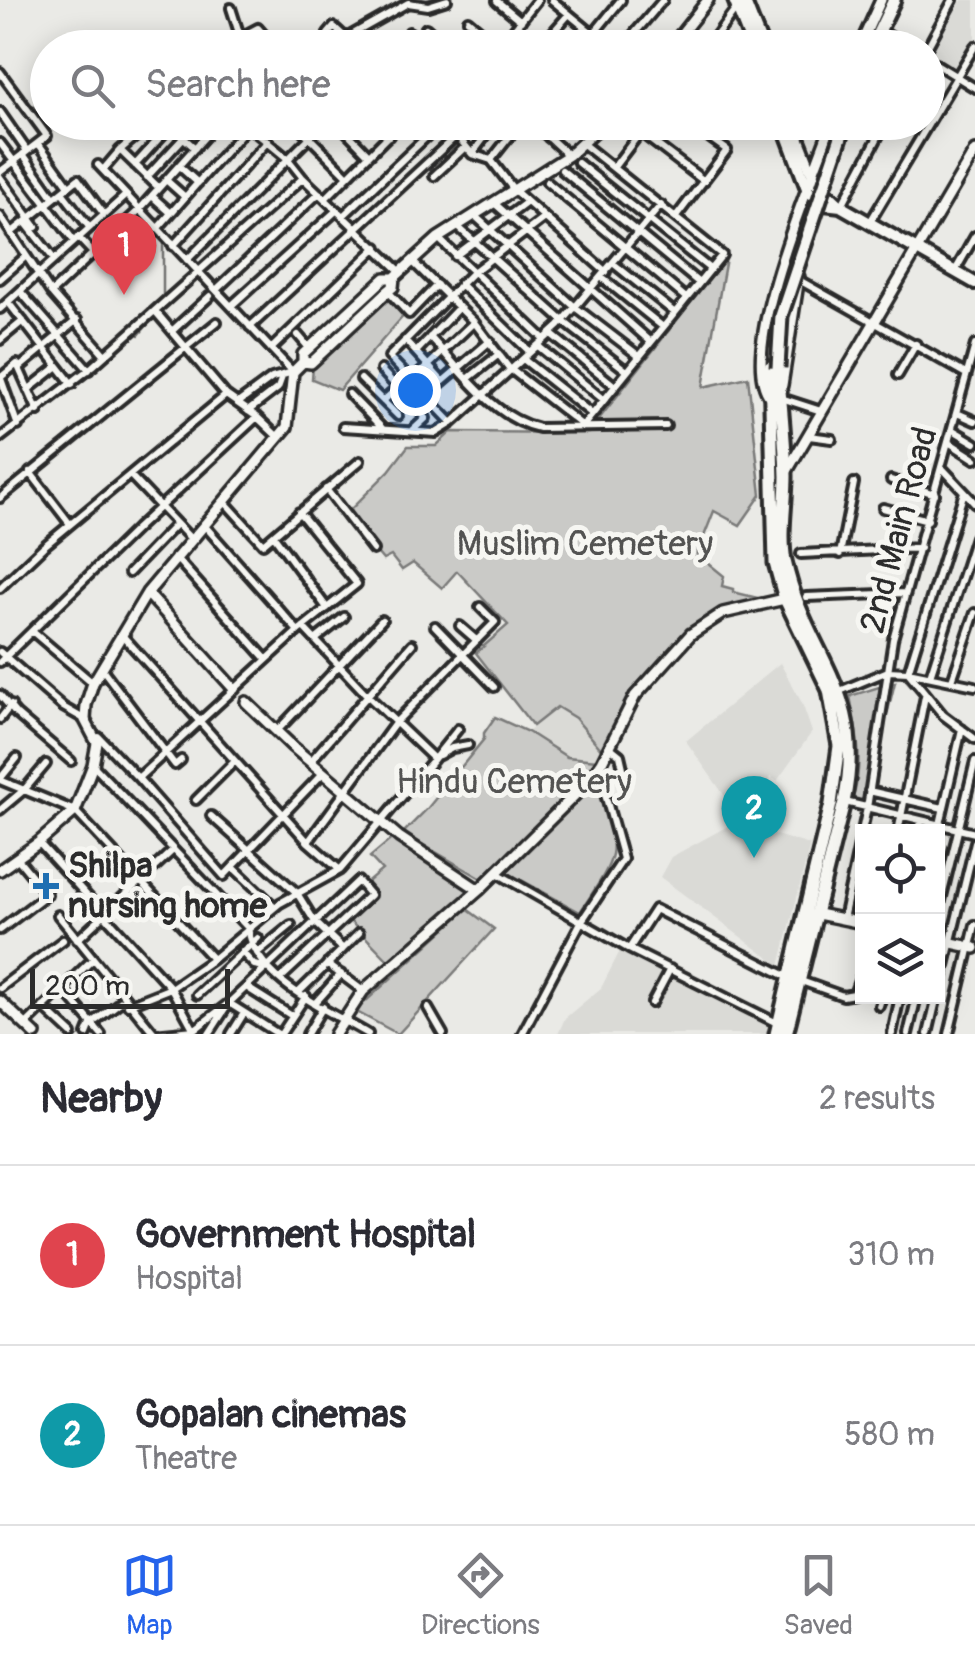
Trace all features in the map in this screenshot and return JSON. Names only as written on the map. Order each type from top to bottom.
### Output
[{"type":"highway","points":[[876,30],[890,0]]},
{"type":"highway","points":[[795,979],[839,746],[829,690],[784,557],[786,473],[774,368],[784,292],[839,140]]},
{"type":"highway","points":[[777,395],[775,563],[840,690],[850,746],[850,771],[818,914],[780,1030]]},
{"type":"main road","points":[[739,2],[747,30]]},
{"type":"main road","points":[[739,2],[754,30]]},
{"type":"main road","points":[[789,140],[808,191],[842,206],[975,283]]},
{"type":"main road","points":[[799,140],[826,199]]},
{"type":"main road","points":[[806,158],[818,162]]},
{"type":"street","points":[[360,30],[408,3],[428,6],[447,0]]},
{"type":"street","points":[[513,30],[538,0]]},
{"type":"street","points":[[552,0],[588,30]]},
{"type":"street","points":[[596,30],[621,0]]},
{"type":"street","points":[[637,30],[663,0]]},
{"type":"street","points":[[684,30],[708,0]]},
{"type":"street","points":[[882,30],[890,0]]},
{"type":"street","points":[[937,30],[953,0]]},
{"type":"street","points":[[497,1],[520,21]]},
{"type":"street","points":[[720,30],[739,2]]},
{"type":"street","points":[[231,8],[238,30]]},
{"type":"street","points":[[555,30],[569,14]]},
{"type":"street","points":[[468,20],[479,30]]},
{"type":"street","points":[[945,96],[975,46]]},
{"type":"street","points":[[945,70],[975,88]]},
{"type":"street","points":[[1,75],[30,113]]},
{"type":"street","points":[[0,112],[58,195],[89,227]]},
{"type":"street","points":[[42,140],[0,175],[54,259]]},
{"type":"street","points":[[97,743],[86,720],[93,683],[148,593],[287,427],[293,372],[213,293],[101,168],[132,140]]},
{"type":"street","points":[[135,165],[156,140]]},
{"type":"street","points":[[147,176],[181,140]]},
{"type":"street","points":[[187,140],[195,148]]},
{"type":"street","points":[[51,292],[139,210],[202,140]]},
{"type":"street","points":[[158,229],[235,140]]},
{"type":"street","points":[[187,260],[307,140]]},
{"type":"street","points":[[313,140],[348,175]]},
{"type":"street","points":[[354,140],[369,155]]},
{"type":"street","points":[[172,331],[385,140]]},
{"type":"street","points":[[230,306],[423,140]]},
{"type":"street","points":[[250,327],[454,140]]},
{"type":"street","points":[[458,140],[472,154],[490,160],[514,190],[663,327]]},
{"type":"street","points":[[472,154],[482,140]]},
{"type":"street","points":[[490,160],[506,140]]},
{"type":"street","points":[[551,140],[568,155]]},
{"type":"street","points":[[303,362],[310,363],[393,287],[397,275],[438,238],[585,140]]},
{"type":"street","points":[[614,167],[634,140]]},
{"type":"street","points":[[651,140],[704,180]]},
{"type":"street","points":[[676,218],[727,150],[713,140]]},
{"type":"street","points":[[822,412],[763,388],[762,366],[764,318],[826,140]]},
{"type":"street","points":[[777,395],[786,371],[798,279],[841,140]]},
{"type":"street","points":[[842,206],[877,140]]},
{"type":"street","points":[[870,222],[919,140]]},
{"type":"street","points":[[170,242],[268,141],[376,247],[397,275]]},
{"type":"street","points":[[0,142],[46,204],[93,254]]},
{"type":"street","points":[[38,143],[69,186]]},
{"type":"street","points":[[582,143],[722,255],[583,426]]},
{"type":"street","points":[[434,176],[464,147]]},
{"type":"street","points":[[120,150],[159,188]]},
{"type":"street","points":[[786,473],[975,151]]},
{"type":"street","points":[[578,163],[710,269]]},
{"type":"street","points":[[178,166],[198,183]]},
{"type":"street","points":[[562,170],[699,282]]},
{"type":"street","points":[[0,439],[159,310],[302,178]]},
{"type":"street","points":[[11,234],[78,179],[103,213]]},
{"type":"street","points":[[166,180],[186,197]]},
{"type":"street","points":[[548,182],[686,298]]},
{"type":"street","points":[[0,310],[126,195]]},
{"type":"street","points":[[152,196],[171,213]]},
{"type":"street","points":[[493,202],[651,342]]},
{"type":"street","points":[[455,256],[528,202]]},
{"type":"street","points":[[342,427],[436,433],[452,423],[563,322],[661,205]]},
{"type":"street","points":[[473,214],[576,306],[640,356]]},
{"type":"street","points":[[0,216],[37,275],[106,355]]},
{"type":"street","points":[[452,423],[390,358],[472,273],[544,218]]},
{"type":"street","points":[[27,220],[36,227]]},
{"type":"street","points":[[456,226],[563,322],[628,371]]},
{"type":"street","points":[[954,271],[975,236]]},
{"type":"street","points":[[438,238],[472,273],[615,386]]},
{"type":"street","points":[[271,349],[376,247]]},
{"type":"street","points":[[0,279],[26,257]]},
{"type":"street","points":[[412,261],[474,322],[509,368],[583,426]]},
{"type":"street","points":[[614,264],[674,313]]},
{"type":"street","points":[[238,403],[272,378],[293,372],[303,362],[303,354],[380,282],[397,275]]},
{"type":"street","points":[[798,279],[966,374]]},
{"type":"street","points":[[380,282],[409,314],[437,285]]},
{"type":"street","points":[[460,284],[530,352]]},
{"type":"street","points":[[20,290],[89,370]]},
{"type":"street","points":[[8,302],[72,384]]},
{"type":"street","points":[[416,352],[459,307]]},
{"type":"street","points":[[159,310],[226,395],[278,437]]},
{"type":"street","points":[[19,368],[77,320]]},
{"type":"street","points":[[0,340],[23,321]]},
{"type":"street","points":[[0,498],[217,322]]},
{"type":"street","points":[[384,402],[474,322]]},
{"type":"street","points":[[298,335],[310,348]]},
{"type":"street","points":[[430,337],[483,393],[520,424],[539,428],[666,426]]},
{"type":"street","points":[[405,340],[442,381]]},
{"type":"street","points":[[426,396],[490,341]]},
{"type":"street","points":[[898,375],[916,344]]},
{"type":"street","points":[[538,346],[604,400]]},
{"type":"street","name":"2nd Main Road","points":[[843,919],[867,808],[893,639],[975,346]]},
{"type":"street","points":[[468,378],[500,354]]},
{"type":"street","points":[[522,359],[592,414]]},
{"type":"street","points":[[18,426],[0,377],[17,364],[38,411]]},
{"type":"street","points":[[28,389],[58,366]]},
{"type":"street","points":[[382,370],[426,418],[411,432]]},
{"type":"street","points":[[248,411],[278,388],[282,377]]},
{"type":"street","points":[[360,379],[398,416]]},
{"type":"street","points":[[349,394],[383,429]]},
{"type":"street","points":[[0,588],[70,524],[226,395]]},
{"type":"street","points":[[957,414],[975,421]]},
{"type":"street","points":[[86,720],[63,707],[2,658],[257,417]]},
{"type":"street","points":[[954,430],[975,442]]},
{"type":"street","points":[[809,436],[832,439]]},
{"type":"street","points":[[950,443],[975,458]]},
{"type":"street","points":[[223,500],[263,544],[360,461]]},
{"type":"street","points":[[943,469],[975,503]]},
{"type":"street","points":[[30,472],[70,524]]},
{"type":"street","points":[[130,474],[191,539]]},
{"type":"street","points":[[891,480],[936,494]]},
{"type":"street","points":[[840,554],[854,482]]},
{"type":"street","points":[[326,488],[373,550]]},
{"type":"street","points":[[908,672],[964,492]]},
{"type":"street","points":[[883,508],[928,520]]},
{"type":"street","points":[[138,778],[266,659],[357,584],[299,512]]},
{"type":"street","points":[[130,573],[176,524]]},
{"type":"street","points":[[203,524],[301,629],[434,758]]},
{"type":"street","points":[[274,536],[327,608]]},
{"type":"street","points":[[930,676],[975,537]]},
{"type":"street","points":[[801,554],[920,548]]},
{"type":"street","points":[[176,558],[266,659]]},
{"type":"street","points":[[148,593],[234,689]]},
{"type":"street","points":[[336,1034],[363,991],[479,890],[598,770],[643,684],[691,634],[722,613],[795,597],[906,593]]},
{"type":"street","points":[[308,842],[396,722],[495,622],[480,607]]},
{"type":"street","points":[[952,680],[975,613]]},
{"type":"street","points":[[315,640],[344,617]]},
{"type":"street","points":[[276,732],[382,620]]},
{"type":"street","points":[[435,626],[494,687]]},
{"type":"street","points":[[460,626],[475,639]]},
{"type":"street","points":[[33,632],[93,683]]},
{"type":"street","points":[[122,634],[308,842],[340,870]]},
{"type":"street","points":[[310,762],[412,644]]},
{"type":"street","points":[[103,670],[175,765],[181,760]]},
{"type":"street","points":[[840,690],[888,671],[975,686]]},
{"type":"street","points":[[908,672],[925,696],[975,739]]},
{"type":"street","points":[[0,695],[16,714],[71,761]]},
{"type":"street","points":[[900,824],[925,696]]},
{"type":"street","points":[[246,702],[382,822],[479,890]]},
{"type":"street","points":[[0,719],[11,705]]},
{"type":"street","points":[[87,1034],[91,1024],[126,1002],[172,988],[275,906],[340,870],[458,728]]},
{"type":"street","points":[[939,824],[961,730]]},
{"type":"street","points":[[0,870],[75,811],[99,737],[224,876],[323,773]]},
{"type":"street","points":[[434,758],[468,745]]},
{"type":"street","points":[[609,746],[620,755],[623,768]]},
{"type":"street","points":[[18,758],[0,780],[75,811],[213,959]]},
{"type":"street","points":[[196,800],[235,761]]},
{"type":"street","points":[[945,882],[975,762]]},
{"type":"street","points":[[0,810],[46,764]]},
{"type":"street","points":[[93,765],[248,928],[250,944],[267,967],[302,994],[368,1034]]},
{"type":"street","points":[[522,1034],[581,922],[623,858],[598,770]]},
{"type":"street","points":[[869,791],[943,808]]},
{"type":"street","points":[[844,802],[928,824]]},
{"type":"street","points":[[211,816],[297,893],[315,922],[343,949]]},
{"type":"street","points":[[945,829],[975,833]]},
{"type":"street","points":[[945,962],[975,842]]},
{"type":"street","points":[[38,843],[172,988],[194,1030]]},
{"type":"street","points":[[78,940],[174,850]]},
{"type":"street","points":[[0,930],[47,894],[18,859]]},
{"type":"street","points":[[233,867],[275,906]]},
{"type":"street","points":[[498,872],[628,949],[780,1030]]},
{"type":"street","points":[[58,915],[154,1034],[179,1033],[194,1030],[229,1003],[358,882],[370,894],[280,979]]},
{"type":"street","points":[[628,949],[656,909],[795,979],[843,996],[855,991]]},
{"type":"street","points":[[818,914],[855,922]]},
{"type":"street","points":[[257,953],[291,925]]},
{"type":"street","points":[[949,1034],[975,925]]},
{"type":"street","points":[[229,1003],[279,1034],[302,994],[360,933]]},
{"type":"street","points":[[197,995],[258,938]]},
{"type":"street","points":[[0,988],[63,940]]},
{"type":"street","points":[[945,941],[972,948]]},
{"type":"street","points":[[242,952],[254,965],[267,967]]},
{"type":"street","points":[[0,1001],[31,1031],[43,1007],[93,959]]},
{"type":"street","points":[[327,964],[363,991]]},
{"type":"street","points":[[652,1003],[670,970]]},
{"type":"street","points":[[307,1034],[320,1004],[341,974]]},
{"type":"street","points":[[246,987],[292,1016]]},
{"type":"street","points":[[62,988],[101,1034]]},
{"type":"street","points":[[209,1034],[229,1003]]},
{"type":"street","points":[[892,1034],[898,1004]]},
{"type":"street","points":[[908,1034],[915,1004]]},
{"type":"street","points":[[928,1034],[935,1004]]},
{"type":"street","points":[[43,1007],[72,1034]]},
{"type":"street","points":[[428,1008],[443,1034]]},
{"type":"street","points":[[231,1034],[244,1013]]},
{"type":"street","points":[[259,1034],[264,1025]]},
{"type":"shaded area","points":[[962,0],[975,0],[975,44],[958,71],[945,63],[943,30]]},
{"type":"shaded area","points":[[780,663],[802,703],[812,732],[777,781],[770,777],[755,829],[810,845],[780,966],[660,877],[671,857],[741,819],[686,741]]},
{"type":"shaded area","points":[[557,707],[575,718],[602,750],[597,760],[567,757],[528,732]]},
{"type":"shaded area","points":[[621,949],[770,1026],[768,1034],[558,1034],[565,1018],[601,988]]},
{"type":"green space","name":"Muslim Cemetery","points":[[726,258],[703,387],[748,377],[761,495],[740,525],[714,511],[697,554],[724,576],[722,586],[758,598],[723,608],[681,639],[624,704],[602,750],[575,718],[557,707],[533,726],[476,653],[508,625],[457,571],[442,588],[413,563],[402,570],[391,556],[383,560],[345,515],[408,446],[436,446],[451,432],[588,433]]},
{"type":"green space","points":[[388,295],[405,314],[339,390],[312,379],[313,366]]},
{"type":"green space","points":[[895,682],[865,805],[852,801],[858,761],[850,696]]},
{"type":"green space","name":"Hindu Cemetery","points":[[495,717],[567,757],[597,760],[484,880],[403,833],[484,739]]},
{"type":"green space","name":"Hindu Cemetery","points":[[595,782],[613,850],[604,875],[580,912],[505,871]]},
{"type":"green space","name":"Hindu Cemetery","points":[[395,836],[473,889],[391,963],[350,921],[375,897],[364,885],[382,870],[370,857]]},
{"type":"green space","points":[[467,909],[494,929],[398,1034],[355,1011]]},
{"type":"waterway","points":[[163,302],[163,246],[170,237],[163,228],[185,203]]},
{"type":"waterway","points":[[139,335],[157,313]]},
{"type":"waterway","points":[[906,680],[937,715],[956,729]]},
{"type":"place","name":"Government Hospital","points":[[124,295]]},
{"type":"place","name":"Gopalan cinemas","points":[[754,858]]},
{"type":"place","name":"Shilpa nursing home","points":[[46,886]]}]
